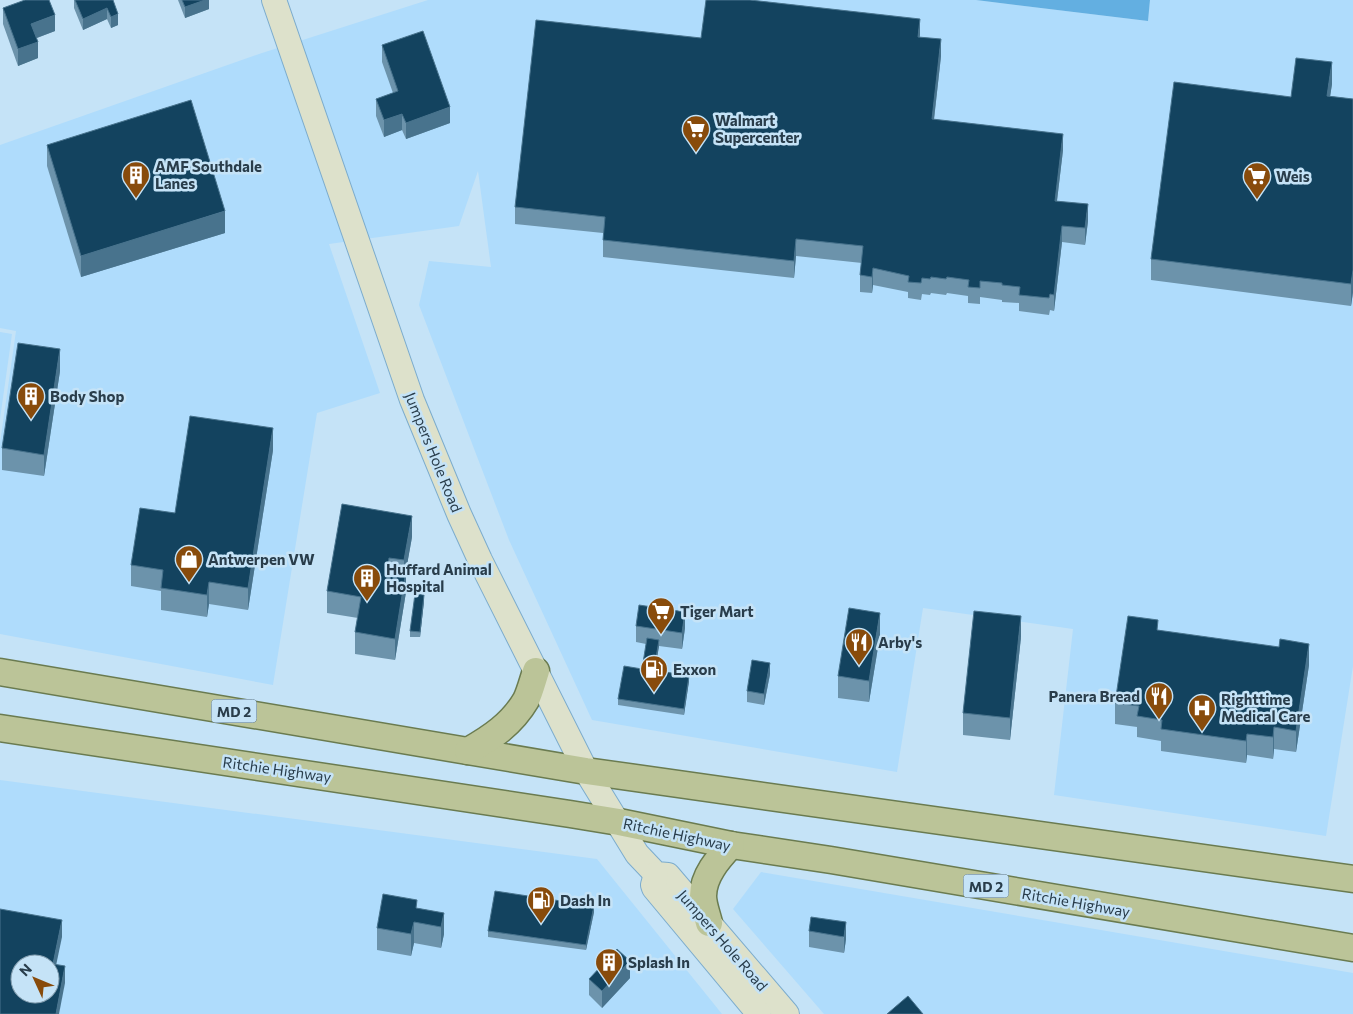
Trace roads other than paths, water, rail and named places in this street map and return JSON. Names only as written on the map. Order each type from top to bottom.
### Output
[{"type":"main road","name":"Jumpers Hole Road","points":[[274,0],[412,400],[472,544],[586,771],[637,854],[656,874],[668,875],[787,1014]]},
{"type":"main road","points":[[468,751],[500,731],[512,719],[526,700],[536,671]]},
{"type":"main road","name":"MD 2","points":[[0,672],[586,771],[1353,878]]},
{"type":"main road","name":"Ritchie Highway","points":[[0,728],[619,822],[731,845],[840,861],[1353,948]]},
{"type":"main road","points":[[709,923],[703,897],[704,885],[711,870],[731,845]]},
{"type":"main road","name":"Jumpers Hole Road","points":[[656,874],[654,887],[758,1014]]},
{"type":"place","name":"Walmart Supercenter","points":[[696,153]]},
{"type":"place","name":"AMF Southdale Lanes","points":[[136,199]]},
{"type":"place","name":"Weis","points":[[1257,200]]},
{"type":"place","name":"Body Shop","points":[[31,420]]},
{"type":"place","name":"Antwerpen VW","points":[[189,583]]},
{"type":"place","name":"Huffard Animal Hospital","points":[[367,602]]},
{"type":"place","name":"Tiger Mart","points":[[661,635]]},
{"type":"place","name":"Arby's","points":[[859,666]]},
{"type":"place","name":"Exxon","points":[[654,693]]},
{"type":"place","name":"Panera Bread","points":[[1159,720]]},
{"type":"place","name":"Righttime Medical Care","points":[[1202,732]]},
{"type":"place","name":"Dash In","points":[[541,924]]},
{"type":"place","name":"Splash In","points":[[609,986]]}]
